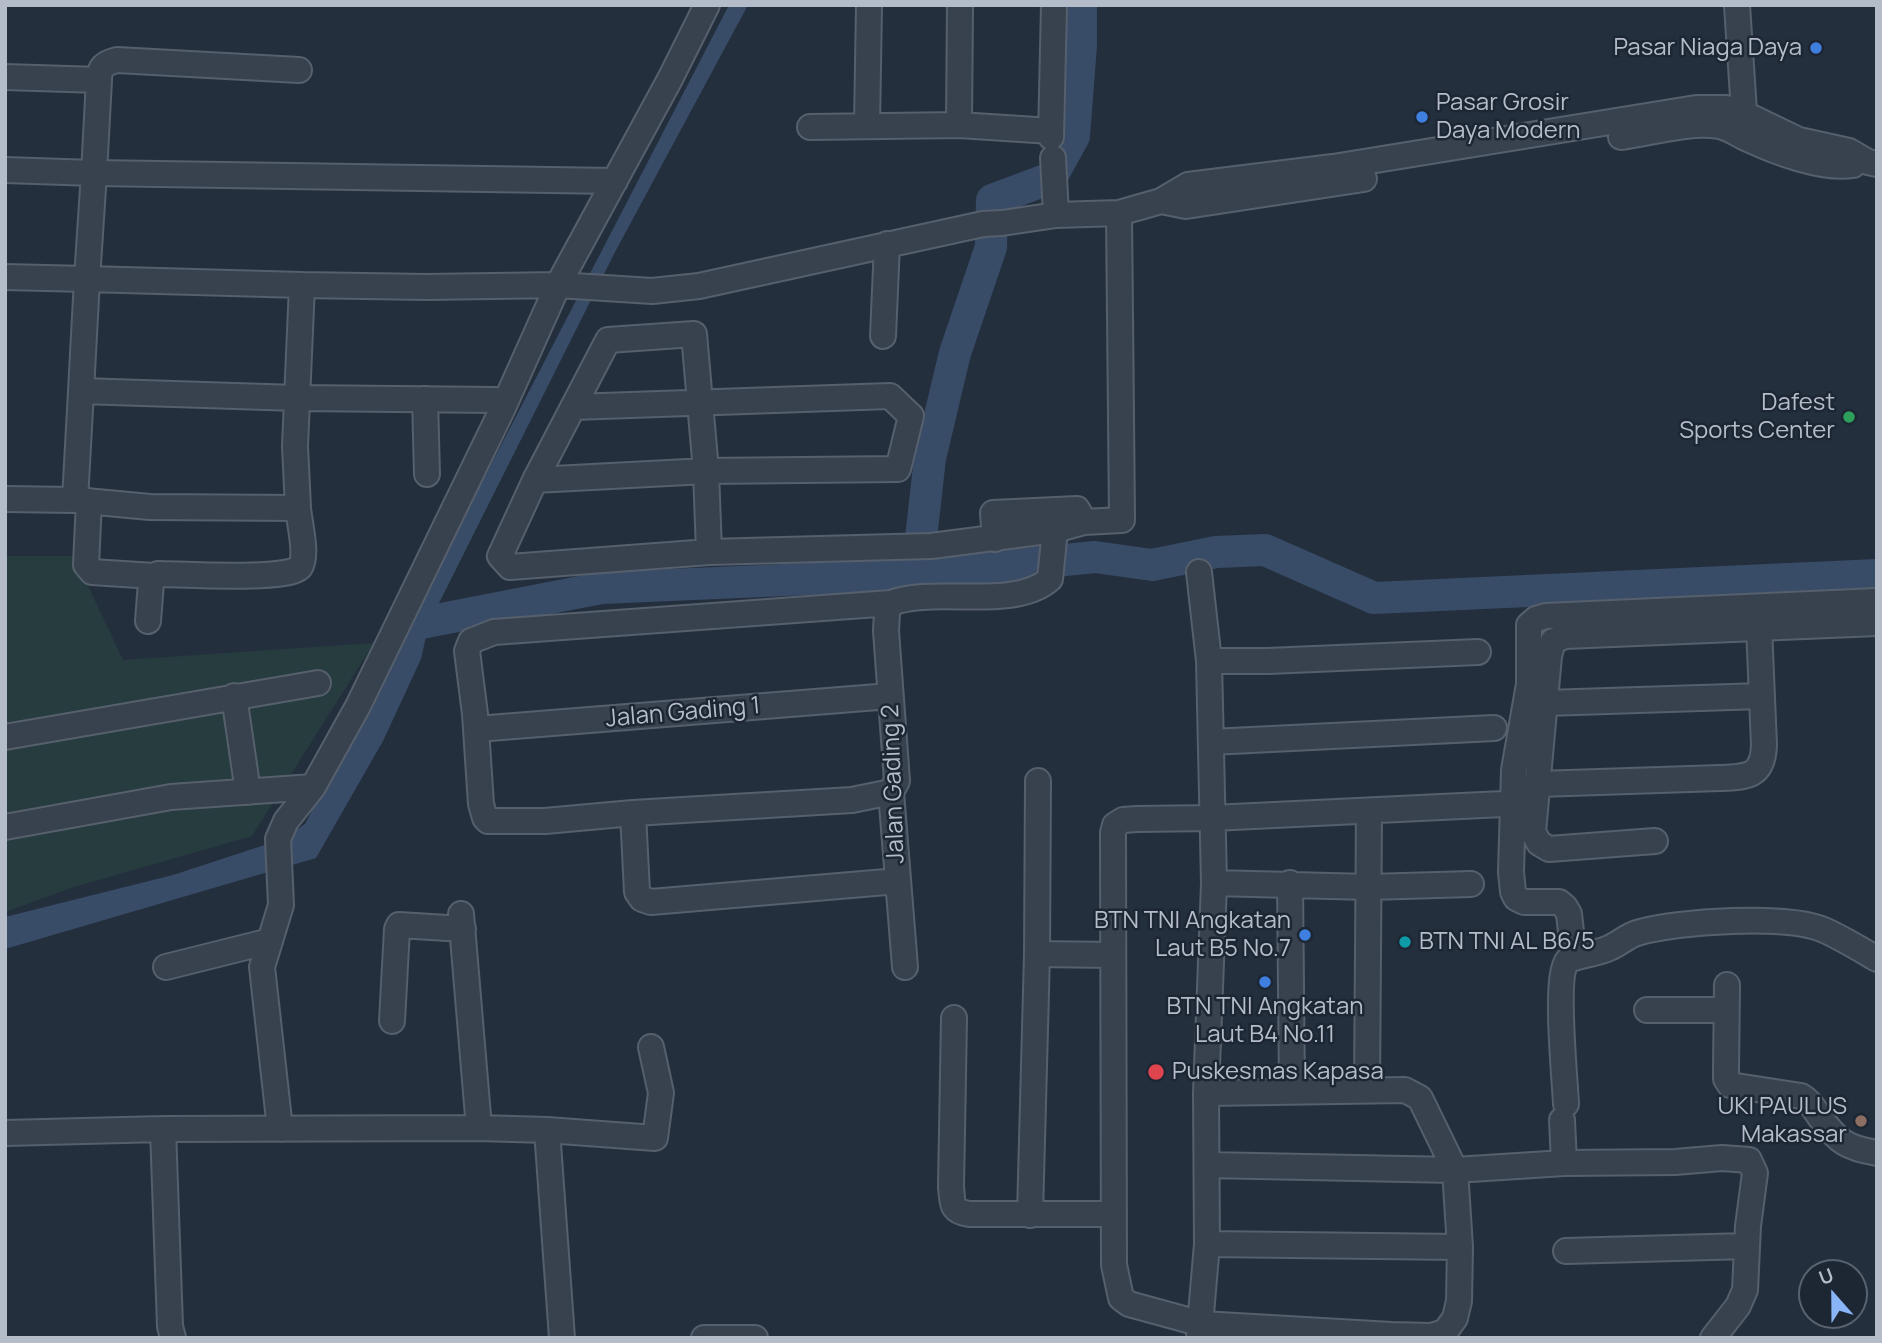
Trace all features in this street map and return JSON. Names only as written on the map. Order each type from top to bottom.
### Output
[{"type":"street","points":[[279,1129],[262,968],[281,905],[278,839],[286,821],[313,788],[358,706],[539,332],[567,285],[615,181],[707,5]]},
{"type":"street","points":[[867,126],[869,5]]},
{"type":"street","points":[[959,125],[960,5]]},
{"type":"street","points":[[1054,5],[1052,142],[1056,215]]},
{"type":"street","points":[[1737,5],[1745,126]]},
{"type":"street","points":[[299,71],[117,60],[107,62],[101,68],[81,391],[82,500],[88,570],[154,576],[274,576],[294,572],[300,567],[303,557],[298,508],[296,398],[302,285]]},
{"type":"street","points":[[5,77],[99,80]]},
{"type":"street","points":[[5,277],[427,287],[567,285],[652,290],[699,286],[992,223],[1056,215],[1119,213],[1161,201],[1188,185],[1334,167],[1696,108],[1726,108],[1745,126],[1779,132],[1799,140],[1849,151],[1872,163]]},
{"type":"street","points":[[810,127],[959,125],[1052,142]]},
{"type":"street","points":[[5,170],[615,181]]},
{"type":"street","points":[[709,552],[706,471],[694,334],[608,340],[535,480],[500,556],[510,567],[709,552],[903,548],[995,539],[1055,537],[1084,522],[1122,520],[1119,213]]},
{"type":"street","points":[[883,335],[887,244]]},
{"type":"street","points":[[81,391],[505,402]]},
{"type":"street","points":[[535,480],[706,471],[898,469],[911,416],[890,396],[573,407]]},
{"type":"street","points":[[425,399],[427,474]]},
{"type":"street","points":[[5,499],[82,500],[150,507],[298,508]]},
{"type":"street","points":[[995,539],[993,513],[1077,509],[1084,522]]},
{"type":"street","points":[[891,792],[852,800],[545,821],[488,821],[481,804],[477,729],[467,651],[471,641],[494,632],[891,603],[915,597],[959,598],[1027,592],[1041,587],[1050,579],[1055,537]]},
{"type":"street","points":[[1199,572],[1209,661],[1214,883],[1206,1093],[1207,1244],[1201,1331]]},
{"type":"street","points":[[148,621],[151,582],[154,576]]},
{"type":"street","points":[[1574,958],[1569,914],[1565,906],[1559,902],[1524,902],[1516,898],[1513,892],[1511,872],[1514,770],[1529,684],[1529,625],[1546,616],[1877,601]]},
{"type":"street","name":"Jalan Gading 2","points":[[891,603],[887,612],[886,631],[897,781],[891,792],[905,967]]},
{"type":"street","points":[[1655,841],[1549,849],[1539,843],[1533,832],[1549,656],[1553,641],[1565,636],[1877,622]]},
{"type":"street","points":[[1538,784],[1742,777],[1756,772],[1764,760],[1759,627]]},
{"type":"street","points":[[1209,661],[1478,652]]},
{"type":"street","points":[[5,737],[318,683]]},
{"type":"street","points":[[1546,703],[1762,695]]},
{"type":"street","points":[[234,696],[248,792]]},
{"type":"street","name":"Jalan Gading 1","points":[[477,729],[890,696]]},
{"type":"street","points":[[1211,742],[1494,728]]},
{"type":"street","points":[[1030,1215],[1037,954],[1038,781]]},
{"type":"street","points":[[5,827],[172,797],[313,788]]},
{"type":"street","points":[[1206,1093],[1367,1089],[1405,1090],[1418,1096],[1455,1170],[1460,1247],[1457,1314],[1448,1330],[1434,1335],[1201,1331],[1129,1304],[1121,1298],[1114,1271],[1113,833],[1115,825],[1123,820],[1503,804]]},
{"type":"street","points":[[1367,1089],[1369,811]]},
{"type":"street","points":[[633,813],[638,892],[642,899],[651,902],[898,881]]},
{"type":"street","points":[[1214,883],[1369,887],[1471,884]]},
{"type":"street","points":[[1290,883],[1292,1090]]},
{"type":"street","points":[[392,1021],[399,925],[462,921],[479,1128]]},
{"type":"street","points":[[1564,1163],[1564,964],[1574,958],[1597,953],[1629,936],[1651,929],[1686,923],[1745,922],[1808,925],[1824,930],[1877,959]]},
{"type":"street","points":[[166,967],[270,941]]},
{"type":"street","points":[[1037,954],[1112,955]]},
{"type":"street","points":[[1727,985],[1726,1079],[1730,1085],[1801,1096],[1810,1103],[1831,1133],[1842,1142],[1856,1149],[1877,1153]]},
{"type":"street","points":[[1647,1010],[1726,1010]]},
{"type":"street","points":[[954,1018],[951,1187],[953,1205],[959,1213],[1114,1214]]},
{"type":"street","points":[[5,1133],[163,1129],[479,1128],[655,1138],[661,1096],[651,1047]]},
{"type":"street","points":[[163,1129],[170,1326],[173,1338]]},
{"type":"street","points":[[547,1130],[562,1338]]},
{"type":"street","points":[[1207,1165],[1455,1170],[1564,1163],[1746,1159],[1751,1162],[1755,1173],[1744,1296],[1713,1338]]},
{"type":"street","points":[[1566,1251],[1748,1236]]},
{"type":"street","points":[[1207,1244],[1460,1247]]},
{"type":"street","points":[[704,1338],[755,1338]]},
{"type":"green space","points":[[5,556],[74,556],[123,660],[374,643],[252,836],[74,887],[5,912]]},
{"type":"water","points":[[729,5],[748,5],[614,254],[429,623],[421,659],[383,741],[316,858],[5,949],[5,917],[173,875],[283,839],[305,824]]},
{"type":"waterway","points":[[917,574],[930,458],[955,353],[991,247],[992,200],[1051,178],[1074,136],[1081,45],[1081,5]]},
{"type":"waterway","points":[[421,623],[601,588],[924,574],[1095,557],[1152,565],[1216,552],[1265,550],[1374,598],[1877,575]]},
{"type":"place","name":"Pasar Niaga Daya","points":[[1816,48]]},
{"type":"place","name":"Pasar Grosir Daya Modern","points":[[1422,117]]},
{"type":"place","name":"Dafest Sports Center","points":[[1849,417]]},
{"type":"place","name":"BTN TNI Angkatan Laut B5 No.7","points":[[1305,935]]},
{"type":"place","name":"BTN TNI AL B6/5","points":[[1405,942]]},
{"type":"place","name":"BTN TNI Angkatan Laut B4 No.11","points":[[1265,982]]},
{"type":"place","name":"Puskesmas Kapasa","points":[[1156,1072]]},
{"type":"place","name":"UKI PAULUS Makassar","points":[[1861,1121]]}]
